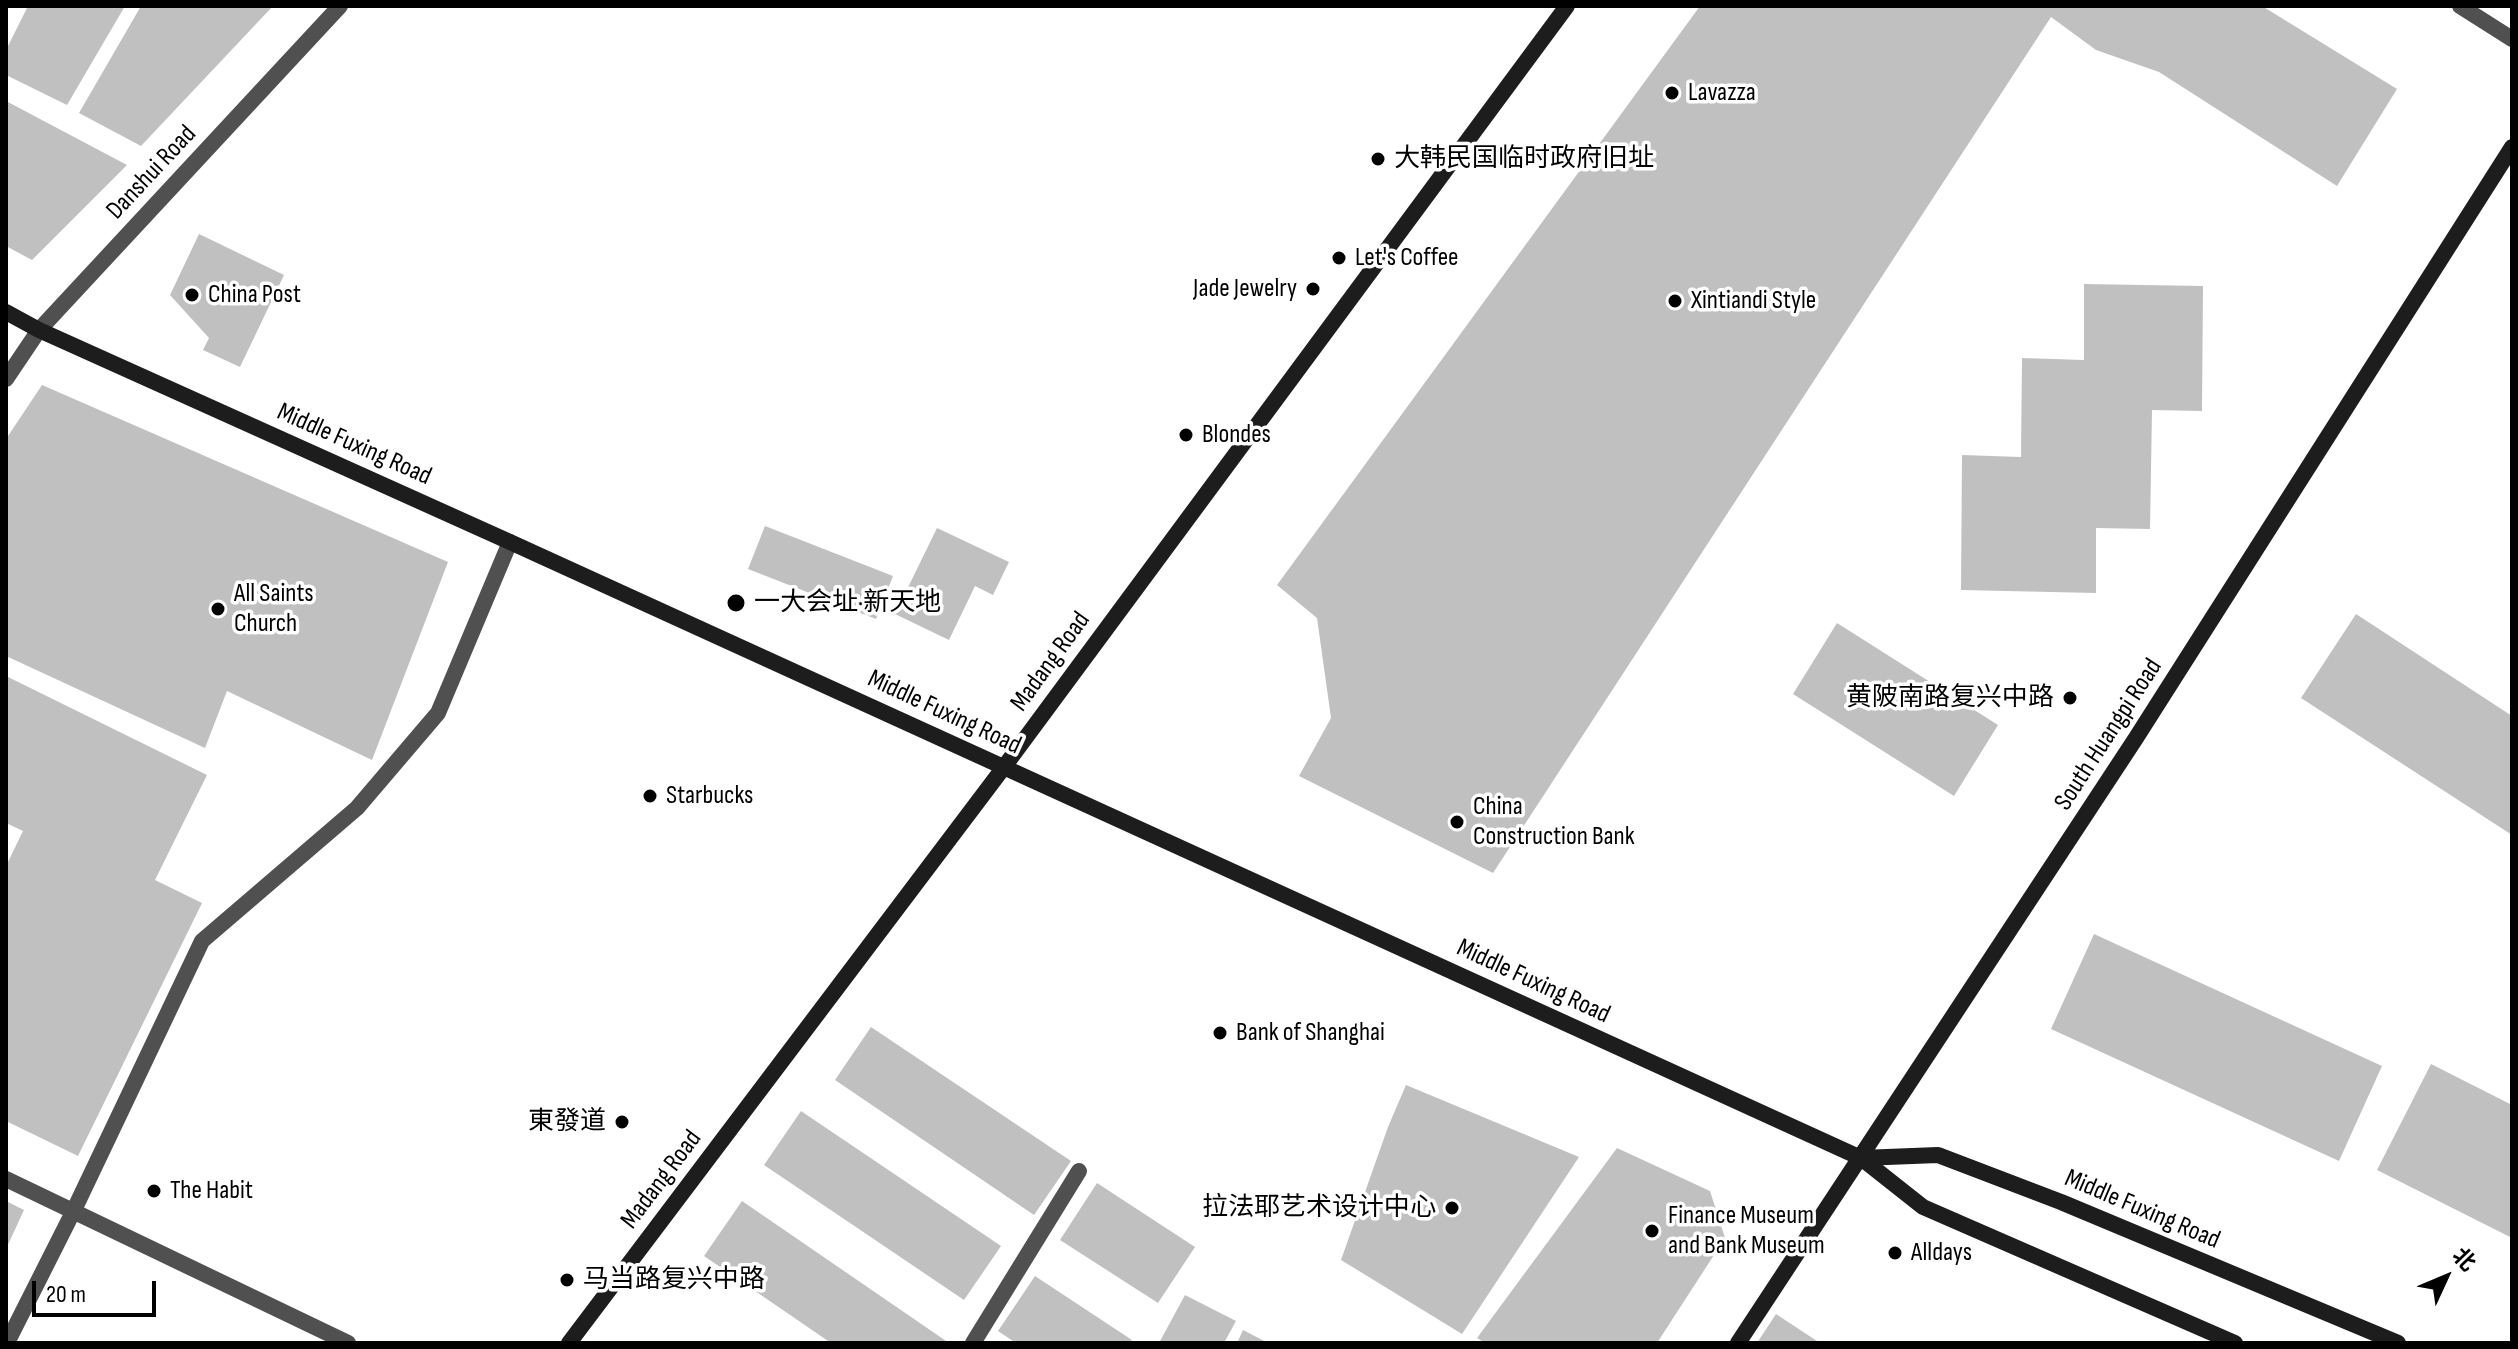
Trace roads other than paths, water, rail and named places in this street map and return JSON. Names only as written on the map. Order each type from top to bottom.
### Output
[{"type":"street","name":"Danshui Road","points":[[6,379],[39,330],[340,6]]},
{"type":"street","name":"Madang Road","points":[[569,1343],[1004,767],[1567,6]]},
{"type":"street","points":[[2460,6],[2512,39]]},
{"type":"street","name":"South Huangpi Road","points":[[1738,1343],[2136,738],[2512,147]]},
{"type":"street","name":"Middle Fuxing Road","points":[[6,312],[39,330],[1861,1158],[1923,1207],[2235,1343]]},
{"type":"street","points":[[7,1343],[202,941],[357,808],[438,713],[510,542]]},
{"type":"street","name":"Middle Fuxing Road","points":[[1861,1158],[1938,1155],[2061,1202],[2398,1343]]},
{"type":"street","points":[[973,1343],[1079,1171]]},
{"type":"street","points":[[6,1179],[348,1343]]},
{"type":"place","name":"Lavazza","points":[[1672,93]]},
{"type":"place","name":"大韩民国临时政府旧址","points":[[1378,159]]},
{"type":"place","name":"Let's Coffee","points":[[1339,258]]},
{"type":"place","name":"Jade Jewelry","points":[[1313,289]]},
{"type":"place","name":"China Post","points":[[192,295]]},
{"type":"place","name":"Xintiandi Style","points":[[1675,301]]},
{"type":"place","name":"Blondes","points":[[1186,435]]},
{"type":"place","name":"一大会址·新天地","points":[[736,603]]},
{"type":"place","name":"All Saints Church","points":[[218,609]]},
{"type":"place","name":"黄陂南路复兴中路","points":[[2070,698]]},
{"type":"place","name":"Starbucks","points":[[650,796]]},
{"type":"place","name":"China Construction Bank","points":[[1457,822]]},
{"type":"place","name":"Bank of Shanghai","points":[[1220,1033]]},
{"type":"place","name":"東發道","points":[[622,1122]]},
{"type":"place","name":"The Habit","points":[[154,1191]]},
{"type":"place","name":"拉法耶艺术设计中心","points":[[1452,1208]]},
{"type":"place","name":"Finance Museum and Bank Museum","points":[[1652,1231]]},
{"type":"place","name":"Alldays","points":[[1895,1253]]},
{"type":"place","name":"马当路复兴中路","points":[[567,1280]]}]
